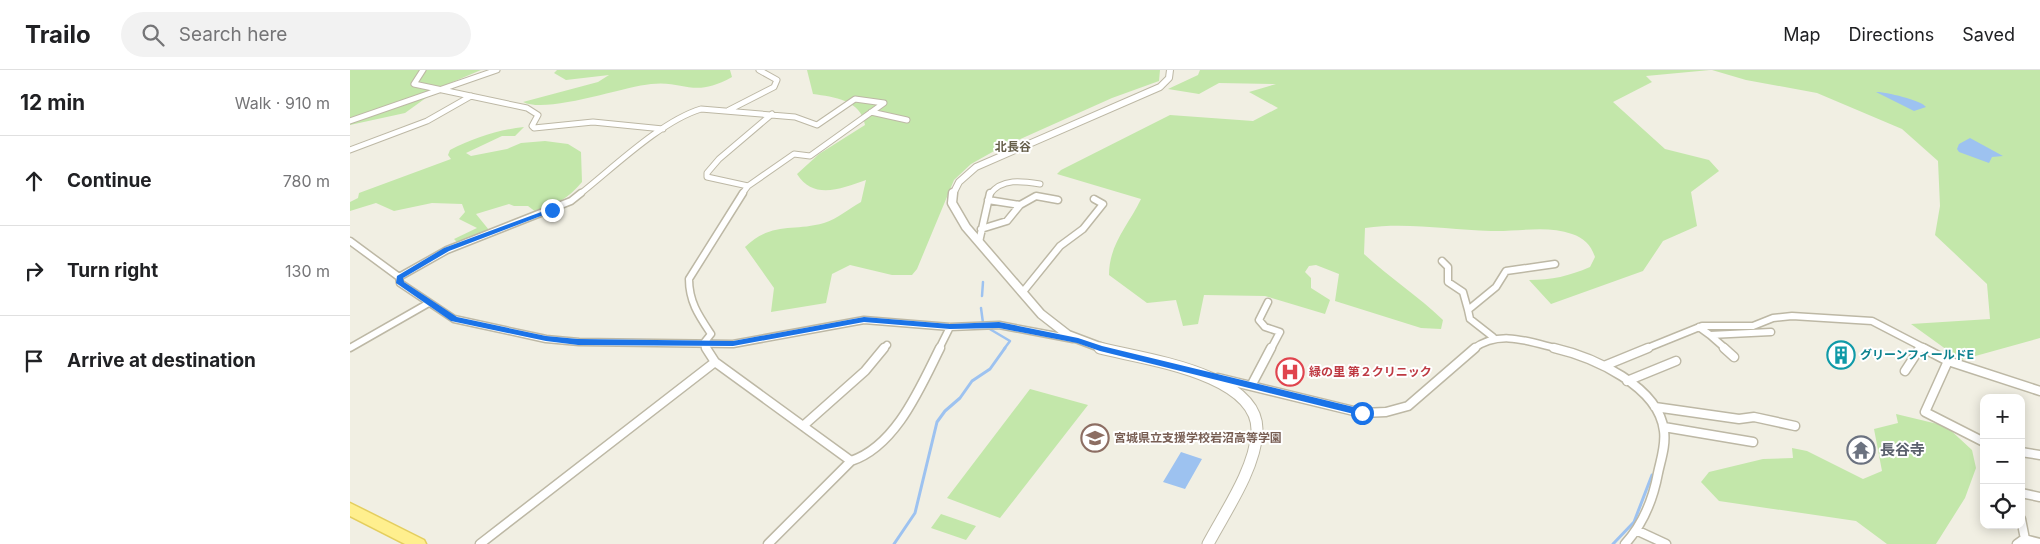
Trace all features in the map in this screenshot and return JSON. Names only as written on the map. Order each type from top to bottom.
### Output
[{"type":"main road","points":[[350,509],[418,544]]},
{"type":"street","points":[[423,70],[414,84],[527,108],[538,115],[532,126],[534,128],[594,122],[664,129]]},
{"type":"street","points":[[350,121],[497,70]]},
{"type":"street","points":[[729,110],[774,86],[777,80],[759,70]]},
{"type":"street","points":[[1078,340],[1051,324],[1022,293],[958,217],[952,204],[956,187],[970,171],[990,159],[1160,87],[1169,78],[1170,70]]},
{"type":"street","points":[[350,150],[427,121],[471,96]]},
{"type":"street","points":[[399,277],[446,250],[552,210],[570,201],[688,112],[702,109],[772,114],[795,117],[817,125],[855,99],[884,103],[810,156],[794,154],[748,186],[689,279],[694,306],[711,334],[703,344]]},
{"type":"street","points":[[871,112],[907,120]]},
{"type":"street","points":[[748,186],[707,177],[707,173],[719,159],[772,114]]},
{"type":"street","points":[[979,242],[988,200],[994,188],[1014,182],[1040,184]]},
{"type":"street","points":[[982,229],[1007,221],[1020,205],[1036,196],[1058,200]]},
{"type":"street","points":[[1022,293],[1060,246],[1083,229],[1103,204],[1094,199]]},
{"type":"street","points":[[988,200],[1020,205]]},
{"type":"street","points":[[350,241],[399,277],[400,283],[427,304],[454,320],[546,339],[629,344],[733,344],[864,320],[950,326],[999,325],[1078,340],[1100,348],[1362,413],[1380,414],[1396,411],[1409,405],[1476,346],[1493,338]]},
{"type":"street","points":[[1442,261],[1448,267],[1448,282],[1463,292],[1470,319],[1493,338],[1562,349],[1604,366],[1627,381],[1655,407],[1664,427],[1664,443],[1655,494],[1647,517],[1638,531],[1625,544]]},
{"type":"street","points":[[1468,310],[1496,287],[1506,271],[1556,264]]},
{"type":"street","points":[[1251,386],[1280,332],[1265,327],[1259,320],[1268,302]]},
{"type":"street","points":[[350,348],[427,304]]},
{"type":"street","points":[[1604,366],[1699,328],[1753,326],[1773,318],[1792,316],[1831,318],[1872,322],[1948,360],[2040,391]]},
{"type":"street","points":[[703,344],[715,362],[851,461],[859,461],[871,453],[899,421],[950,326]]},
{"type":"street","points":[[1699,328],[1710,335],[1734,357]]},
{"type":"street","points":[[1710,335],[1772,332]]},
{"type":"street","points":[[803,426],[865,371],[887,345]]},
{"type":"street","points":[[1905,370],[1921,347]]},
{"type":"street","points":[[1948,360],[1925,412],[1980,440]]},
{"type":"street","points":[[480,544],[715,362]]},
{"type":"street","points":[[1627,381],[1676,362]]},
{"type":"street","points":[[1206,375],[1219,379],[1238,393],[1251,407],[1259,433],[1255,453],[1211,543]]},
{"type":"street","points":[[1655,407],[1739,419],[1754,417],[1795,426]]},
{"type":"street","points":[[1664,427],[1753,442]]},
{"type":"street","points":[[2025,453],[2040,455]]},
{"type":"street","points":[[768,544],[851,461]]},
{"type":"street","points":[[2025,494],[2040,497]]},
{"type":"street","points":[[2021,529],[2022,542],[2040,543]]},
{"type":"street","points":[[1638,531],[1666,544]]},
{"type":"green space","points":[[350,70],[481,70],[441,87],[405,113],[350,125]]},
{"type":"green space","points":[[557,70],[730,70],[732,77],[708,87],[698,88],[663,83],[638,86],[585,99],[549,105],[534,105],[523,102],[598,82],[609,75],[566,80],[554,73]]},
{"type":"green space","points":[[807,70],[1160,70],[1159,81],[1112,98],[996,150],[971,164],[954,180],[917,269],[912,275],[892,275],[850,265],[832,274],[826,303],[771,312],[774,288],[745,247],[755,239],[774,230],[813,226],[834,219],[861,202],[866,180],[838,189],[820,190],[804,182],[797,174],[819,154],[865,125],[858,110],[852,105],[838,99],[813,94]]},
{"type":"green space","points":[[1200,70],[1710,70],[1646,76],[1652,82],[1613,102],[1665,149],[1709,160],[1719,171],[1691,192],[1697,226],[1663,241],[1643,271],[1551,304],[1529,280],[1560,277],[1590,267],[1595,257],[1586,242],[1576,236],[1562,231],[1542,229],[1491,231],[1381,226],[1365,228],[1364,254],[1443,320],[1441,329],[1421,328],[1335,301],[1339,274],[1316,265],[1309,266],[1305,272],[1311,278],[1311,288],[1330,300],[1325,314],[1265,296],[1204,295],[1198,324],[1183,326],[1176,300],[1147,303],[1109,275],[1112,254],[1116,244],[1141,199],[1057,174],[1061,170],[1170,115],[1253,121],[1278,108],[1249,92],[1276,84],[1219,83],[1199,94],[1168,89],[1198,75]]},
{"type":"green space","points":[[1712,70],[2040,70],[2040,338],[1961,360],[1911,324],[1990,319],[1987,284],[1935,235],[1940,206],[1938,161],[1902,129],[1817,93],[1746,80]]},
{"type":"green space","points":[[524,127],[515,136],[502,136],[466,153],[471,156],[507,149],[521,143],[545,141],[568,144],[581,152],[582,182],[567,197],[549,207],[536,212],[528,206],[509,204],[476,214],[489,230],[457,242],[454,239],[477,228],[459,219],[465,212],[462,204],[432,203],[394,211],[376,203],[350,211],[350,202],[358,198],[359,193],[451,159],[448,155],[450,150],[468,142],[495,132]]},
{"type":"green space","points":[[1030,389],[1088,405],[1000,518],[947,498]]},
{"type":"green space","points":[[1896,414],[1946,426],[1972,450],[1976,468],[1965,498],[1936,544],[1887,544],[1856,521],[1719,501],[1701,482],[1709,472],[1763,459],[1793,458],[1792,448],[1807,451],[1863,479],[1882,471],[1874,429],[1898,423]]},
{"type":"green space","points":[[941,514],[976,526],[966,540],[931,528]]},
{"type":"water","points":[[1876,92],[1911,99],[1926,107],[1914,111]]},
{"type":"water","points":[[1970,138],[2003,156],[1992,157],[1989,163],[1959,152],[1957,149],[1959,144]]},
{"type":"water","points":[[1181,452],[1202,459],[1185,489],[1163,482]]},
{"type":"waterway","points":[[982,296],[983,282]]},
{"type":"waterway","points":[[981,308],[983,323]]},
{"type":"waterway","points":[[988,328],[1010,341],[1004,349]]},
{"type":"waterway","points":[[894,544],[915,513],[937,422],[945,411],[960,398],[972,381],[990,369],[1005,348]]},
{"type":"waterway","points":[[1613,544],[1634,522],[1652,475]]},
{"type":"place","name":"グリーンフィールドE","points":[[1841,355]]},
{"type":"place","name":"緑の里 第２クリニック","points":[[1290,372]]},
{"type":"place","name":"宮城県立支援学校岩沼高等学園","points":[[1095,438]]},
{"type":"place","name":"長谷寺","points":[[1861,450]]},
{"type":"district","name":"北長谷","points":[[1013,147]]},
{"type":"route","points":[[552,210],[446,250],[399,277],[400,283],[427,304],[454,320],[546,339],[578,342],[733,344],[803,332],[847,321],[864,320],[950,326],[999,325],[1078,340],[1100,348],[1362,413]]}]
